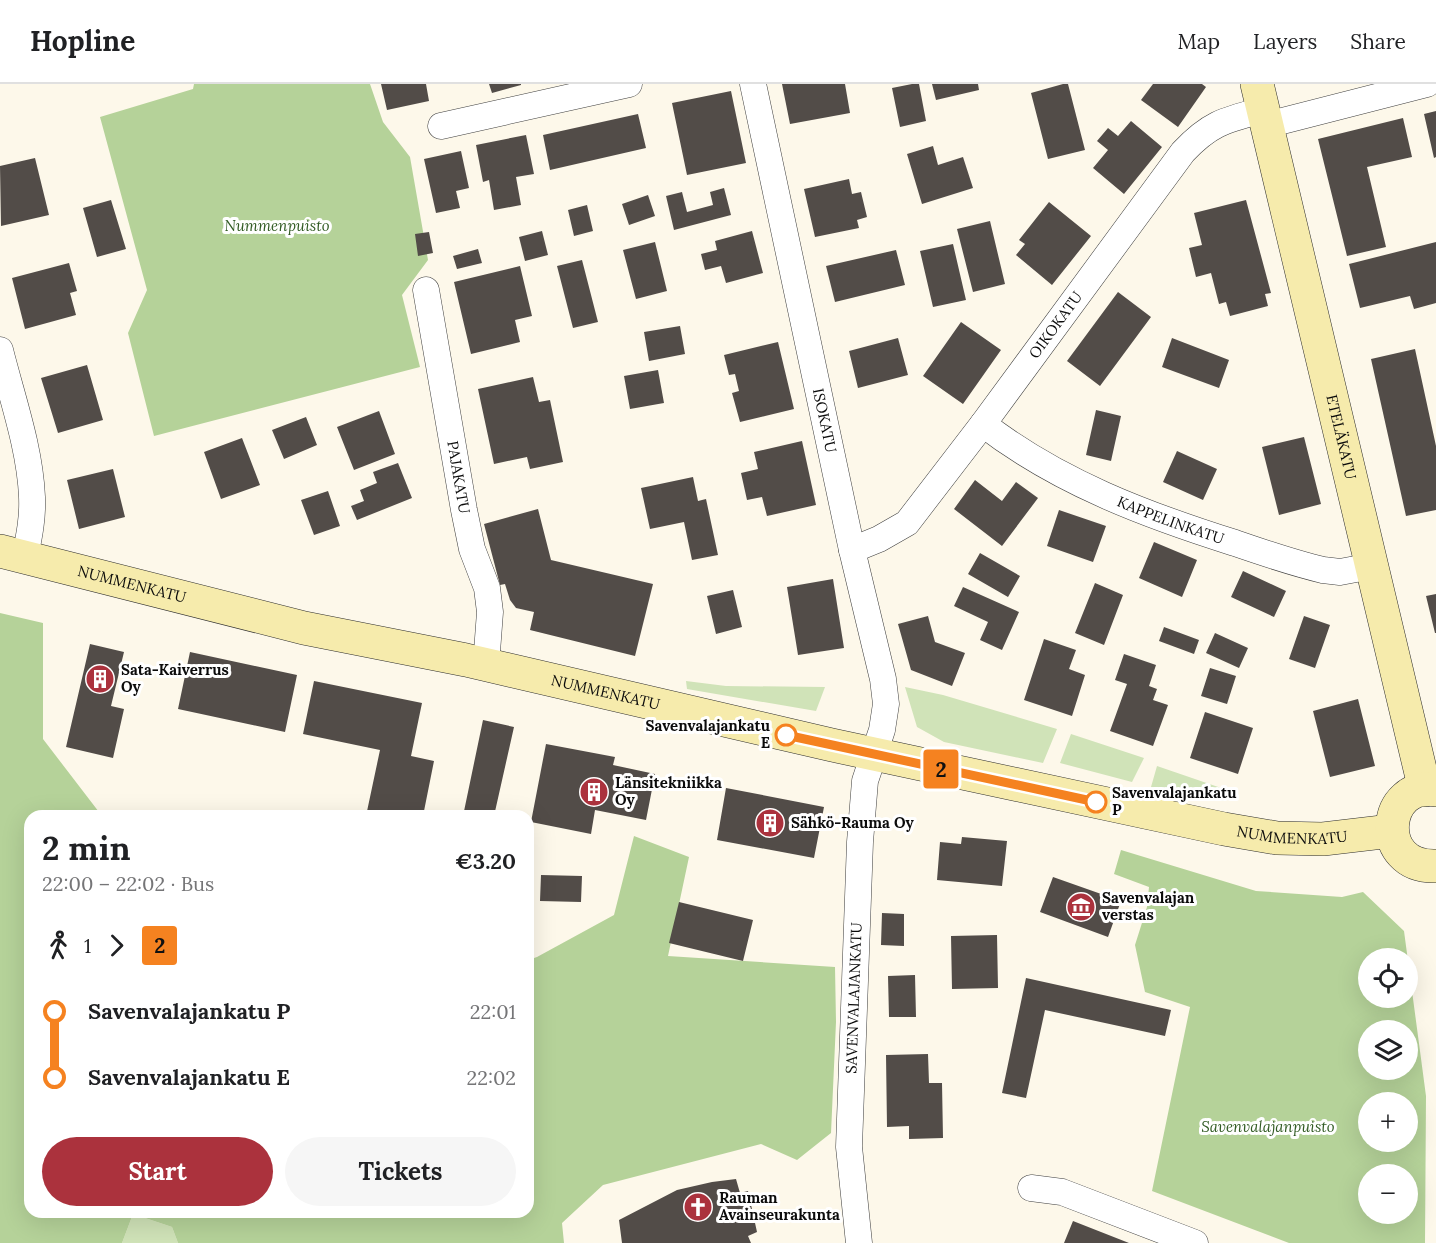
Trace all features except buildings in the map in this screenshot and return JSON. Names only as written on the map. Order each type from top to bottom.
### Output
[{"type":"main road","name":"ETELÄKATU","points":[[1262,106],[1372,566],[1430,790]]},
{"type":"main road","name":"NUMMENKATU","points":[[12,554],[304,628],[486,665],[873,754],[1128,809],[1277,838],[1323,839],[1391,831]]},
{"type":"main road","points":[[1430,790],[1418,791],[1405,798],[1393,817],[1391,831],[1395,845],[1404,856],[1415,863],[1436,866]]},
{"type":"street","points":[[441,126],[629,84]]},
{"type":"street","name":"ISOKATU","points":[[753,84],[852,550],[883,678],[886,704],[882,730],[873,754]]},
{"type":"street","name":"OIKOKATU","points":[[852,550],[879,539],[907,523],[983,424],[1183,152],[1198,135],[1214,124],[1262,106],[1427,84]]},
{"type":"street","name":"PAJAKATU","points":[[426,290],[464,510],[472,549],[487,588],[490,612],[486,665]]},
{"type":"street","points":[[0,350],[25,452],[32,496],[31,525],[12,554]]},
{"type":"street","name":"KAPPELINKATU","points":[[983,424],[1012,447],[1087,488],[1183,527],[1323,570],[1340,572],[1372,566]]},
{"type":"street","name":"SAVENVALAJANKATU","points":[[859,1243],[849,1147],[860,842],[864,781],[873,754]]},
{"type":"street","points":[[1031,1188],[1062,1192],[1195,1243]]},
{"type":"green space","name":"Nummenpuisto","points":[[194,84],[370,84],[383,122],[410,157],[428,260],[402,295],[420,367],[154,436],[128,333],[147,290],[100,117],[193,89]]},
{"type":"green space","points":[[0,613],[43,623],[43,739],[97,810],[24,810],[24,1218],[131,1218],[122,1243],[0,1243]]},
{"type":"green space","points":[[686,681],[726,686],[825,687],[816,711],[687,689]]},
{"type":"green space","points":[[905,687],[943,695],[1057,729],[1043,763],[944,742],[917,727]]},
{"type":"green space","points":[[1071,734],[1144,758],[1132,782],[1060,763]]},
{"type":"green space","points":[[1157,766],[1227,790],[1224,801],[1151,787]]},
{"type":"green space","points":[[634,836],[689,857],[668,956],[835,967],[836,1022],[831,1133],[797,1160],[761,1144],[603,1185],[562,1223],[564,1243],[178,1243],[172,1227],[145,1218],[534,1218],[534,958],[614,915]]},
{"type":"green space","name":"Savenvalajanpuisto","points":[[1121,850],[1256,891],[1342,897],[1363,892],[1404,931],[1406,948],[1358,948],[1358,1008],[1414,1008],[1416,1020],[1358,1020],[1358,1080],[1418,1080],[1418,1036],[1426,1096],[1425,1243],[1289,1243],[1152,1191],[1190,1007],[1145,992],[1135,945],[1147,907],[1149,887],[1114,874]]},
{"type":"green space","points":[[131,1218],[145,1218],[172,1227],[178,1243],[122,1243]]},
{"type":"bus line","name":"2","points":[[786,735],[1096,802]]},
{"type":"place","name":"Sata-Kaiverrus Oy","points":[[100,679]]},
{"type":"place","name":"Savenvalajankatu E","points":[[786,735]]},
{"type":"place","name":"Länsitekniikka Oy","points":[[594,792]]},
{"type":"place","name":"Savenvalajankatu P","points":[[1096,802]]},
{"type":"place","name":"Sähkö-Rauma Oy","points":[[770,823]]},
{"type":"place","name":"Savenvalajan verstas","points":[[1081,907]]},
{"type":"place","name":"Rauman Avainseurakunta","points":[[698,1207]]}]
